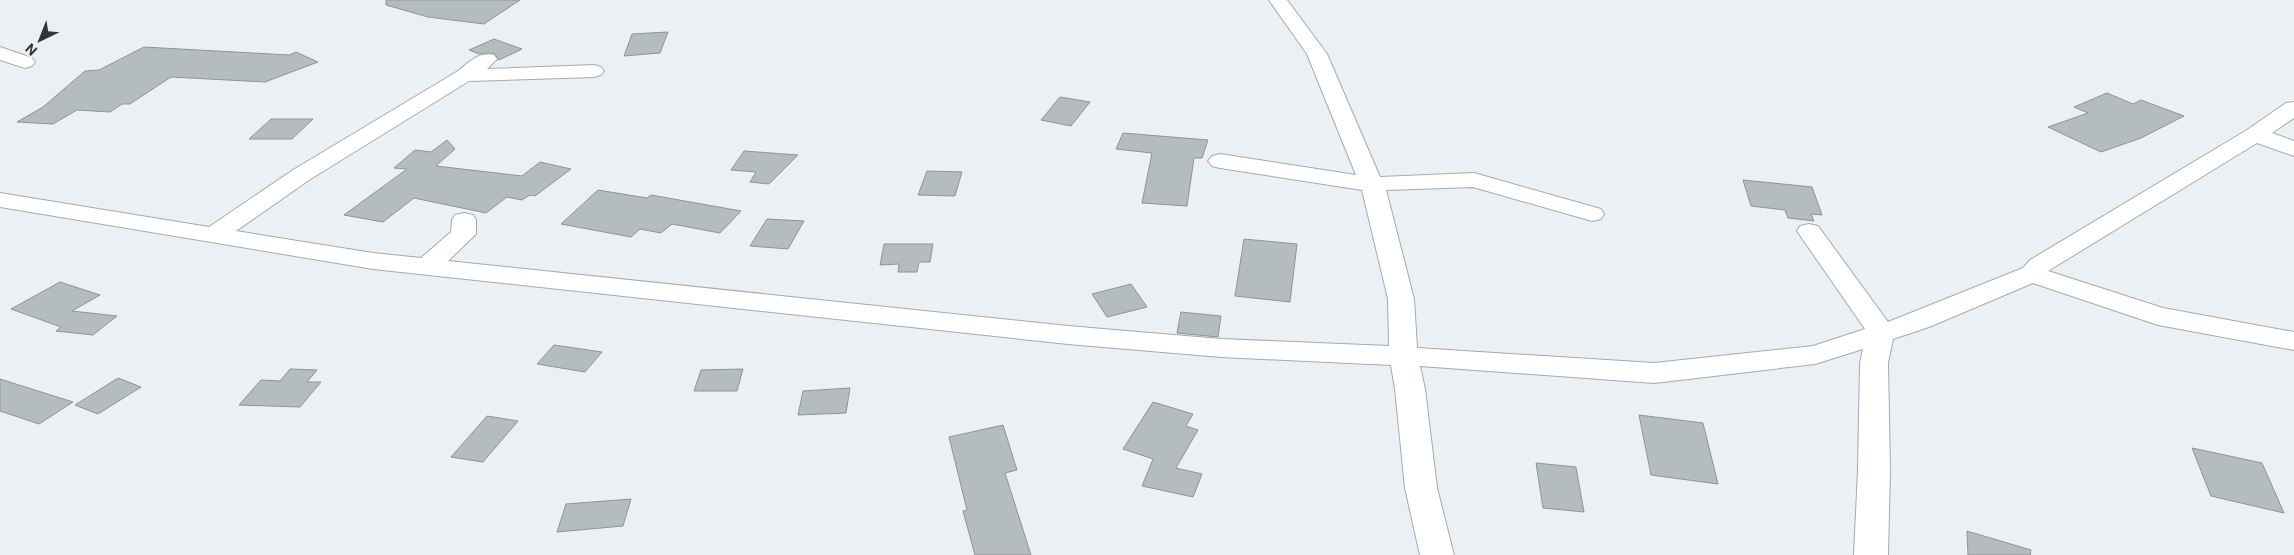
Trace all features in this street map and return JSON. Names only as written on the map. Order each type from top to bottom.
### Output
[{"type":"street","points":[[1278,0],[1317,54],[1378,199],[1401,299],[1403,356],[1410,389],[1421,488],[1437,555]]},
{"type":"street","points":[[0,53],[26,62]]},
{"type":"street","points":[[214,235],[301,175],[466,75],[487,59]]},
{"type":"street","points":[[466,75],[594,71]]},
{"type":"street","points":[[0,200],[373,261],[1068,335],[1221,348],[1403,356],[1654,373],[1815,354],[1919,321],[2032,274],[2039,265],[2256,135],[2294,108]]},
{"type":"street","points":[[2256,135],[2294,149]]},
{"type":"street","points":[[1220,161],[1371,184],[1474,180],[1592,214]]},
{"type":"street","points":[[427,266],[463,234],[464,220]]},
{"type":"street","points":[[1809,231],[1881,332],[1874,363],[1874,470],[1871,555]]},
{"type":"street","points":[[2032,274],[2158,316],[2294,341]]},
{"type":"building","points":[[386,0],[520,0],[484,24],[428,17],[386,5]]},
{"type":"building","points":[[668,32],[660,53],[624,56],[632,34]]},
{"type":"building","points":[[494,39],[522,49],[499,60],[494,53],[479,54],[469,50]]},
{"type":"building","points":[[144,47],[289,55],[296,52],[318,62],[265,82],[171,77],[130,104],[122,104],[110,112],[77,110],[53,124],[17,122],[43,107],[85,71],[99,70]]},
{"type":"building","points":[[2107,93],[2133,104],[2141,100],[2184,116],[2141,138],[2101,152],[2048,127],[2088,113],[2074,107]]},
{"type":"building","points":[[1060,97],[1090,102],[1071,126],[1041,120]]},
{"type":"building","points":[[271,119],[313,119],[292,139],[249,139]]},
{"type":"building","points":[[1123,133],[1208,140],[1202,158],[1194,158],[1187,206],[1142,203],[1152,153],[1116,149]]},
{"type":"building","points":[[447,140],[455,149],[436,166],[522,176],[540,162],[571,169],[535,196],[530,195],[522,200],[507,197],[486,213],[414,198],[383,222],[344,215],[407,169],[394,168],[415,150],[431,152]]},
{"type":"building","points":[[744,151],[798,155],[769,184],[750,182],[756,172],[731,170]]},
{"type":"building","points":[[927,171],[962,172],[955,196],[918,195]]},
{"type":"building","points":[[1743,180],[1812,187],[1822,215],[1811,214],[1814,221],[1788,218],[1785,210],[1751,206]]},
{"type":"building","points":[[598,190],[647,198],[651,195],[741,211],[720,233],[672,224],[661,233],[640,229],[631,237],[561,224]]},
{"type":"building","points":[[767,219],[804,221],[788,249],[750,246]]},
{"type":"building","points":[[1244,239],[1297,244],[1290,302],[1235,296]]},
{"type":"building","points":[[884,244],[933,244],[930,262],[919,262],[917,272],[898,272],[899,264],[880,265]]},
{"type":"building","points":[[60,282],[100,295],[72,311],[117,316],[93,335],[56,331],[61,327],[11,309]]},
{"type":"building","points":[[1131,284],[1147,307],[1107,317],[1092,294]]},
{"type":"building","points":[[1181,312],[1221,316],[1218,337],[1177,333]]},
{"type":"building","points":[[554,345],[602,352],[585,372],[537,364]]},
{"type":"building","points":[[290,369],[317,370],[307,382],[321,382],[300,407],[239,405],[261,380],[280,381]]},
{"type":"building","points":[[743,369],[737,391],[694,391],[701,370]]},
{"type":"building","points":[[118,378],[141,387],[98,414],[75,405]]},
{"type":"building","points":[[0,379],[73,402],[39,424],[0,411]]},
{"type":"building","points":[[850,388],[846,413],[798,415],[803,391]]},
{"type":"building","points":[[1153,402],[1193,414],[1186,426],[1198,430],[1176,468],[1202,474],[1193,497],[1142,486],[1153,459],[1123,449]]},
{"type":"building","points":[[1639,415],[1703,423],[1718,484],[1651,475]]},
{"type":"building","points":[[487,416],[518,421],[483,462],[451,457]]},
{"type":"building","points":[[1003,425],[1017,470],[1005,473],[1031,555],[975,555],[963,511],[967,510],[949,437]]},
{"type":"building","points":[[2192,448],[2262,463],[2284,513],[2211,496]]},
{"type":"building","points":[[1536,463],[1576,467],[1584,512],[1543,508]]},
{"type":"building","points":[[631,499],[623,526],[557,532],[566,504]]},
{"type":"building","points":[[1967,531],[2031,550],[2030,555],[1968,555]]}]
